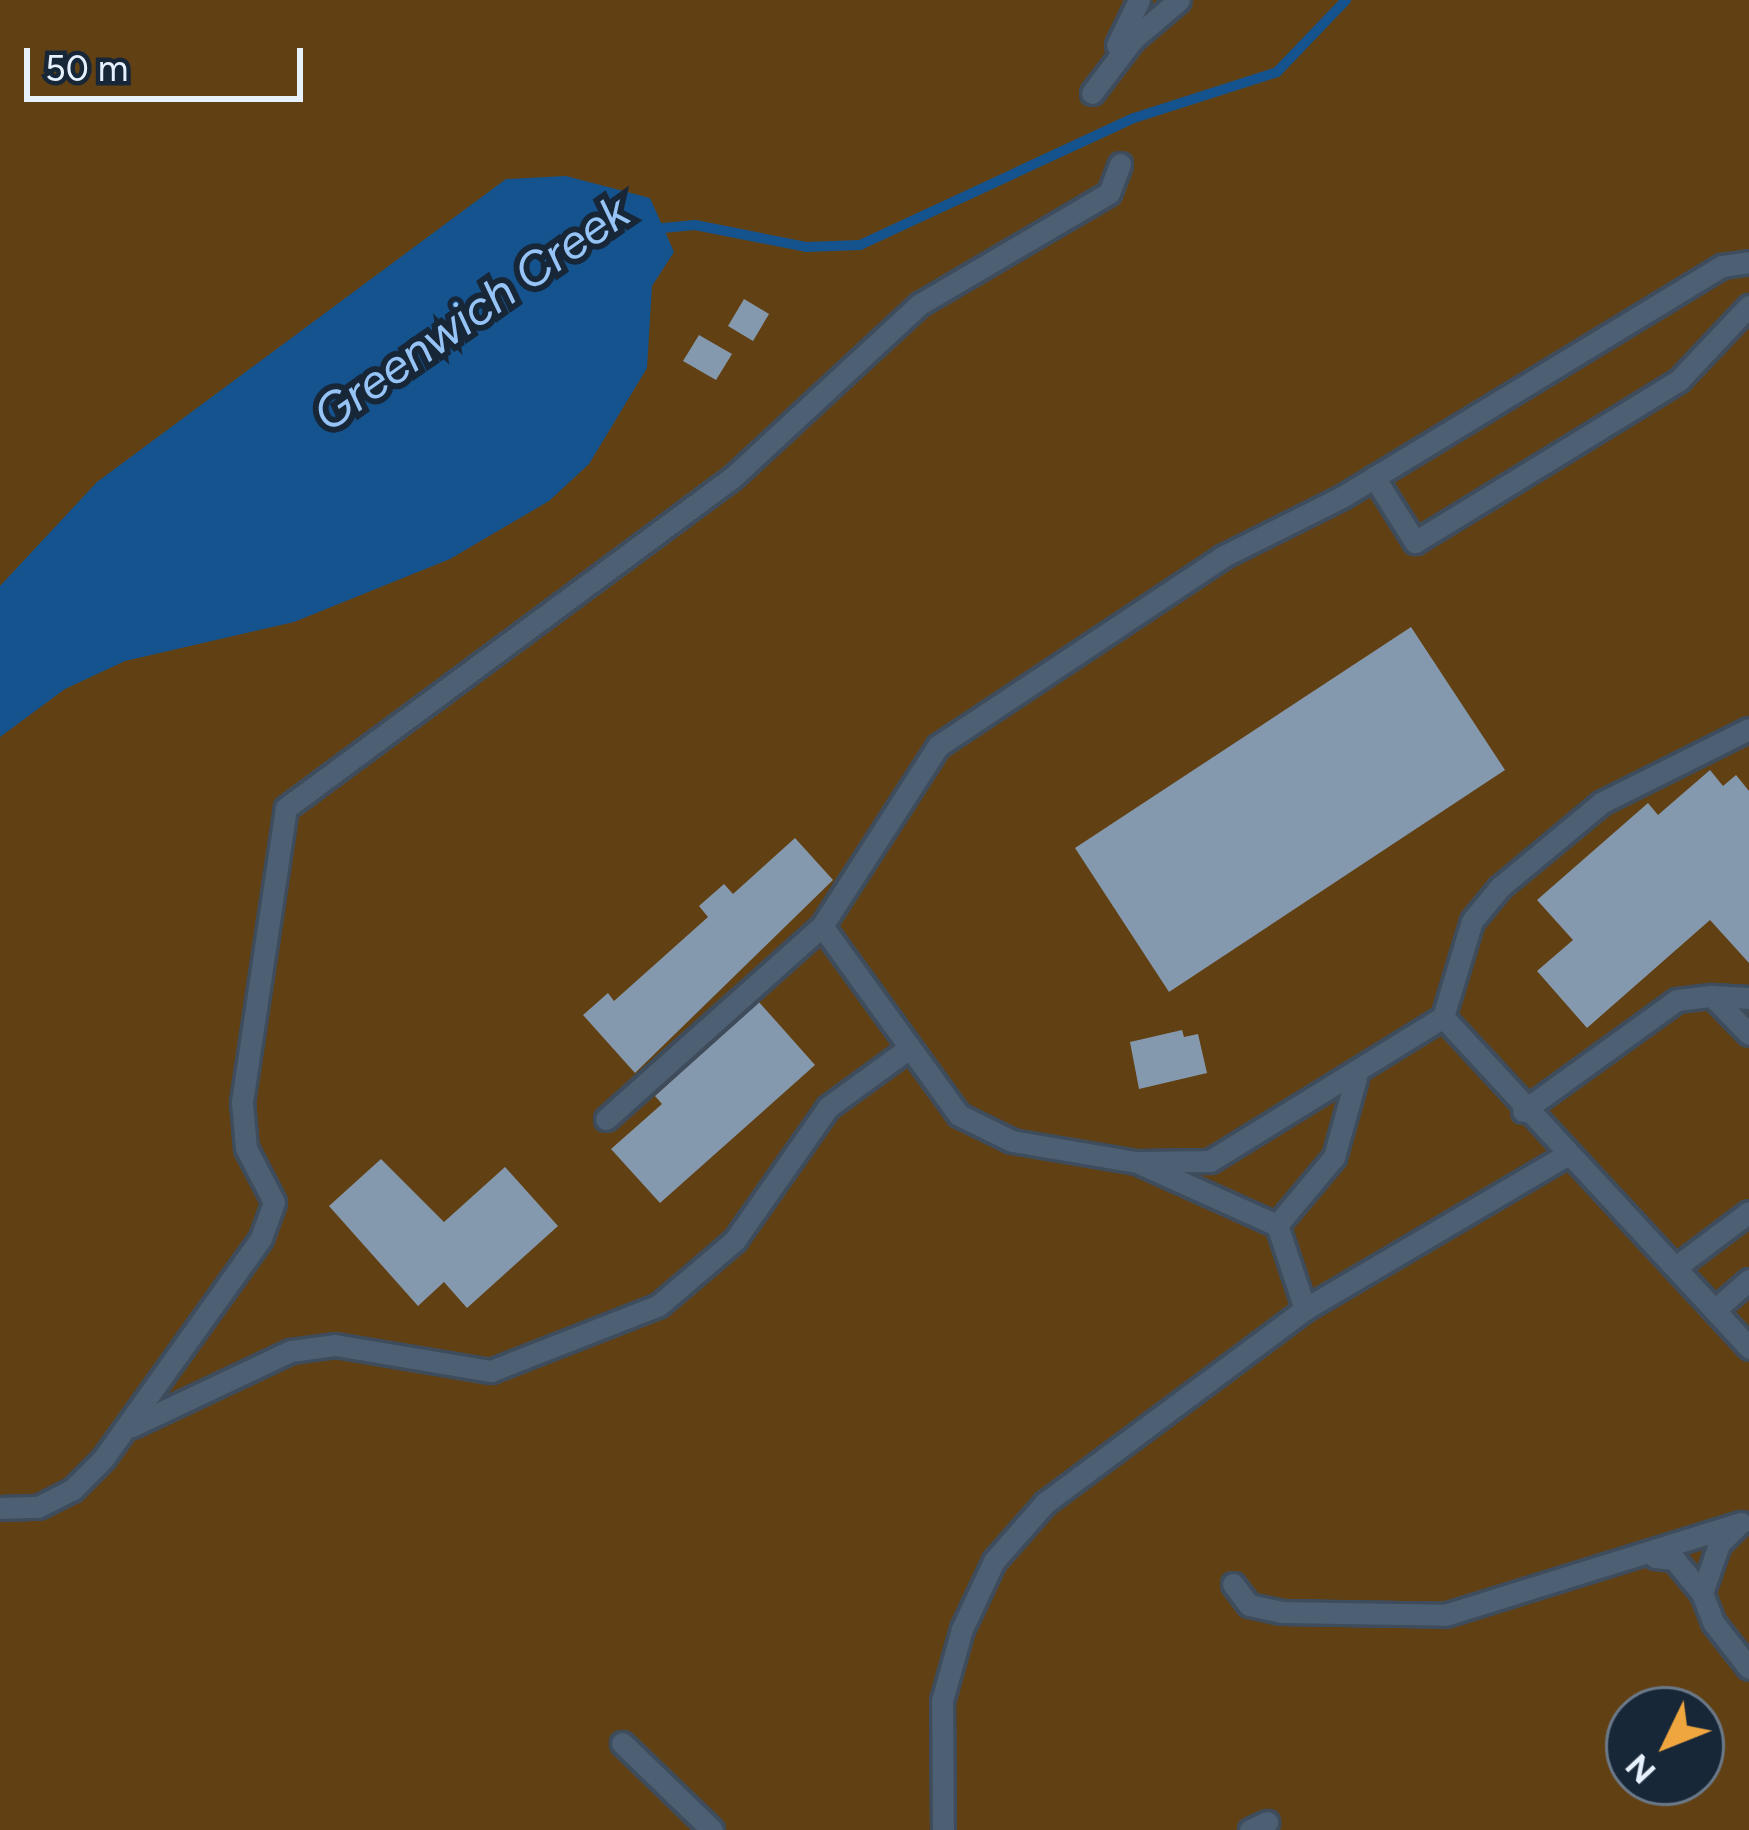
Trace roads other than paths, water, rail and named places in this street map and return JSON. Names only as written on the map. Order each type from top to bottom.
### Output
[{"type":"lane","points":[[1139,0],[1092,93],[1133,39],[1179,0]]},
{"type":"lane","points":[[0,1508],[38,1507],[72,1490],[126,1429],[241,1270],[274,1202],[246,1148],[242,1102],[286,808],[716,490],[920,304],[1108,193],[1120,164]]},
{"type":"lane","points":[[606,1119],[821,926],[938,746],[1222,556],[1374,477],[1723,266],[1749,262]]},
{"type":"lane","points":[[1374,477],[1415,542],[1678,380],[1749,306]]},
{"type":"lane","points":[[821,926],[905,1052],[959,1115],[1012,1142],[1136,1162],[1210,1161],[1356,1078],[1443,1017],[1472,921],[1500,887],[1601,803],[1749,729]]},
{"type":"lane","points":[[1712,996],[1749,1034]]},
{"type":"lane","points":[[1523,1111],[1642,1019],[1677,1000],[1749,998]]},
{"type":"lane","points":[[1443,1017],[1523,1111],[1680,1264],[1749,1348]]},
{"type":"lane","points":[[126,1429],[291,1351],[335,1345],[491,1371],[659,1305],[735,1240],[828,1107],[905,1052]]},
{"type":"lane","points":[[1277,1225],[1334,1157],[1356,1078]]},
{"type":"lane","points":[[943,1830],[943,1701],[962,1629],[994,1561],[1045,1503],[1305,1309],[1566,1155]]},
{"type":"lane","points":[[1136,1162],[1277,1225],[1305,1309]]},
{"type":"lane","points":[[1680,1264],[1749,1212]]},
{"type":"lane","points":[[1717,1308],[1749,1280]]},
{"type":"lane","points":[[1233,1584],[1249,1605],[1282,1612],[1445,1616],[1648,1556],[1745,1519]]},
{"type":"lane","points":[[1702,1593],[1719,1544],[1745,1519]]},
{"type":"lane","points":[[1648,1556],[1674,1559],[1702,1593],[1712,1622],[1749,1668]]},
{"type":"lane","points":[[622,1743],[712,1830]]},
{"type":"water","points":[[566,176],[650,198],[674,252],[652,286],[647,368],[589,464],[549,501],[450,559],[294,622],[125,661],[65,689],[0,737],[0,586],[97,482],[506,179]]},
{"type":"waterway","name":"Greenwich Creek","points":[[652,229],[695,225],[806,247],[860,245],[1134,118],[1277,72],[1346,0]]}]
